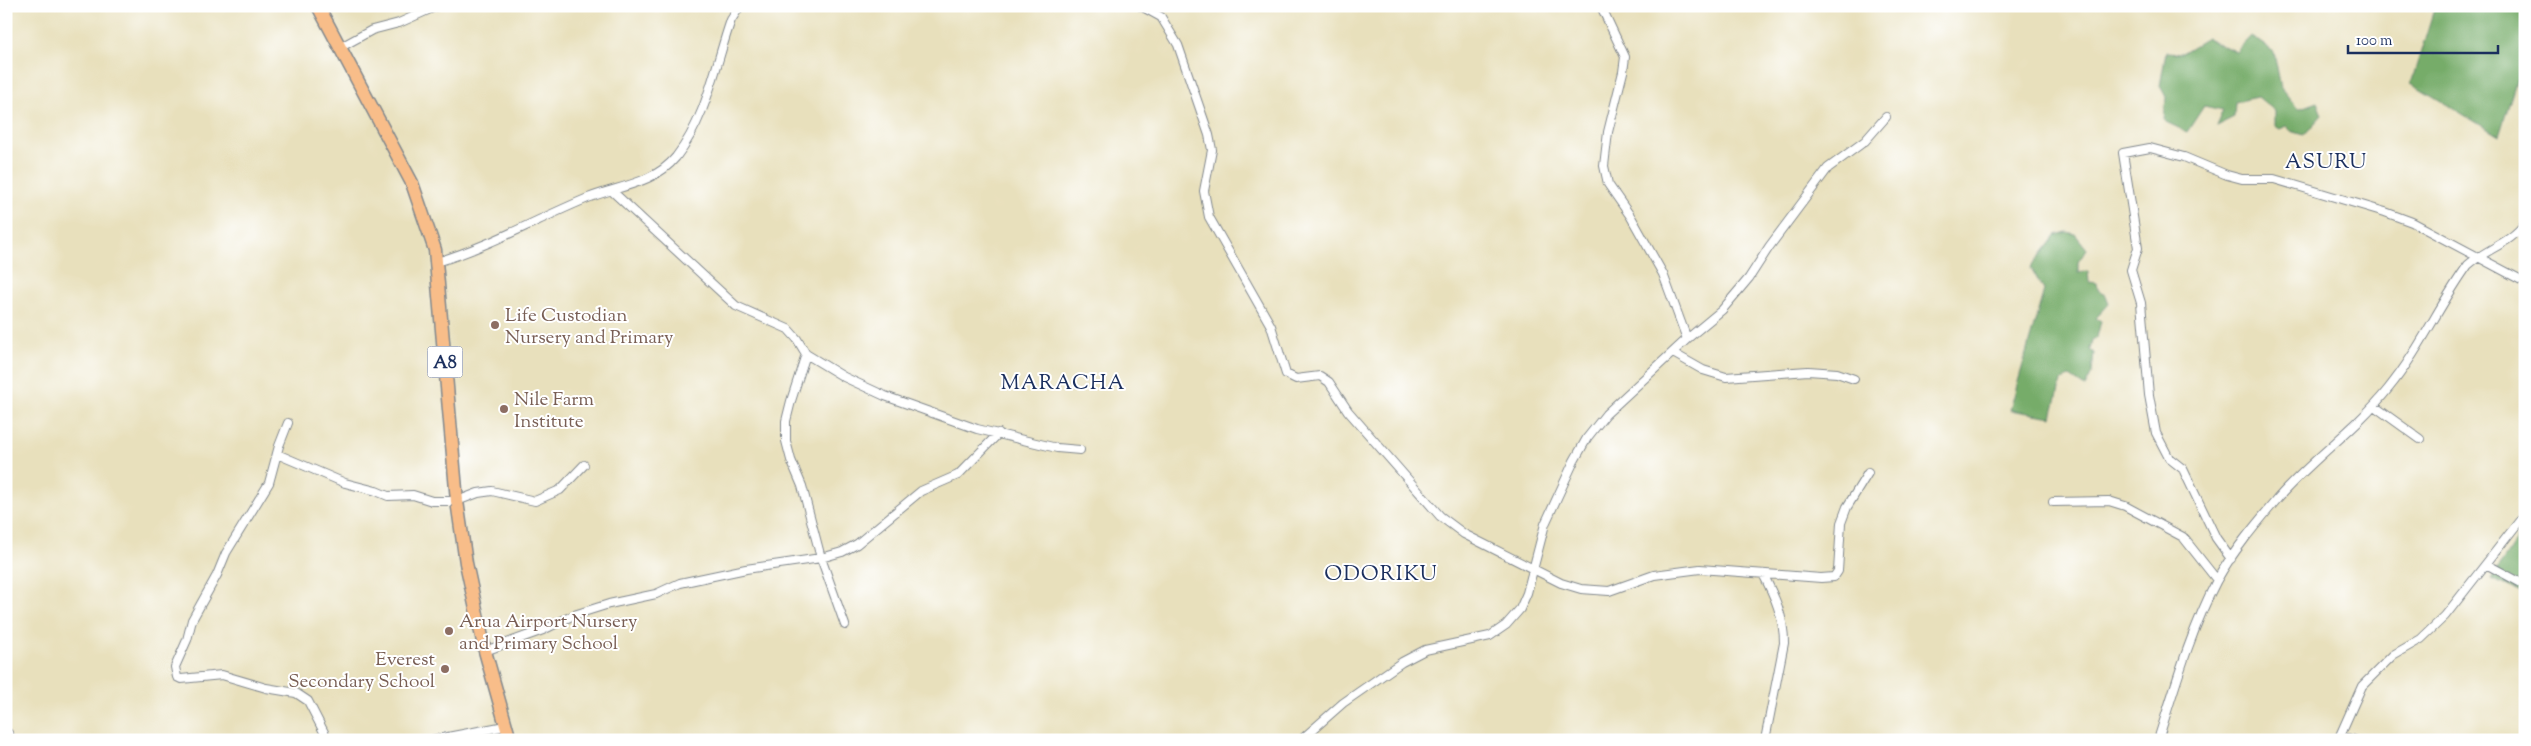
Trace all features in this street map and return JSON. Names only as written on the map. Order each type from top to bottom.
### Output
[{"type":"main road","name":"A8","points":[[318,6],[412,183],[437,262],[457,501],[466,563],[485,651],[510,740]]},
{"type":"street","points":[[341,47],[372,30],[399,23],[437,6]]},
{"type":"street","points":[[437,262],[464,254],[588,198],[637,183],[662,169],[682,148],[698,123],[731,20],[740,6]]},
{"type":"street","points":[[1601,6],[1625,57],[1607,140],[1604,166],[1608,184],[1631,217],[1663,274],[1687,339]]},
{"type":"street","points":[[1142,7],[1161,17],[1178,45],[1209,135],[1212,150],[1204,191],[1210,217],[1271,326],[1286,374],[1296,379],[1314,376],[1326,379],[1348,411],[1440,516],[1464,534],[1561,583],[1599,591],[1609,591],[1654,575],[1682,570],[1700,569],[1821,578],[1837,575],[1841,522],[1847,507],[1868,473]]},
{"type":"street","points":[[1301,740],[1343,703],[1402,662],[1425,650],[1490,636],[1506,625],[1520,609],[1557,495],[1587,438],[1606,414],[1687,339],[1722,310],[1749,278],[1768,247],[1828,168],[1865,141],[1886,117]]},
{"type":"street","points":[[2231,559],[2216,538],[2182,470],[2169,458],[2156,433],[2149,395],[2140,303],[2130,270],[2138,248],[2123,153],[2150,148],[2184,157],[2227,176],[2242,179],[2274,179],[2412,222],[2525,282]]},
{"type":"street","points":[[612,191],[736,306],[788,329],[806,354],[844,377],[885,396],[977,429],[1057,448],[1080,450]]},
{"type":"street","points":[[2158,740],[2194,633],[2217,580],[2231,559],[2278,498],[2326,448],[2374,406],[2413,356],[2460,276],[2478,256],[2510,238],[2525,223]]},
{"type":"street","points":[[1673,353],[1703,370],[1726,377],[1808,371],[1837,373],[1854,379]]},
{"type":"street","points":[[806,354],[790,400],[786,421],[786,441],[791,460],[802,486],[821,558],[845,625]]},
{"type":"street","points":[[2374,406],[2420,438]]},
{"type":"street","points":[[288,422],[266,490],[232,543],[218,575],[194,615],[187,640],[175,667],[175,672],[177,677],[181,679],[192,680],[205,675],[229,676],[266,688],[296,693],[308,701],[328,740]]},
{"type":"street","points":[[485,651],[543,630],[574,615],[609,604],[656,594],[680,583],[746,568],[821,558],[842,552],[857,544],[921,491],[958,475],[999,434]]},
{"type":"street","points":[[277,454],[336,480],[388,496],[413,495],[432,501],[457,501],[492,491],[535,501],[560,490],[584,465]]},
{"type":"street","points":[[2053,502],[2109,501],[2125,506],[2183,537],[2217,580]]},
{"type":"street","points":[[2355,740],[2339,738],[2362,686],[2393,655],[2432,629],[2525,514]]},
{"type":"street","points":[[2486,564],[2525,586]]},
{"type":"street","points":[[1763,574],[1780,609],[1784,627],[1784,643],[1765,740]]},
{"type":"street","points":[[432,740],[505,726]]},
{"type":"green space","points":[[2435,6],[2525,6],[2525,53],[2499,136],[2411,83]]},
{"type":"green space","points":[[2251,36],[2274,52],[2281,88],[2298,109],[2317,102],[2322,115],[2304,135],[2291,131],[2286,126],[2280,129],[2275,126],[2275,111],[2258,97],[2235,102],[2234,117],[2216,126],[2223,110],[2204,106],[2187,132],[2164,121],[2166,97],[2160,86],[2166,52],[2182,53],[2207,38],[2236,52]]},
{"type":"green space","points":[[2067,232],[2075,234],[2087,249],[2078,262],[2078,273],[2088,271],[2089,282],[2097,283],[2098,290],[2105,294],[2109,304],[2096,318],[2101,321],[2097,337],[2092,341],[2090,350],[2094,353],[2092,373],[2085,387],[2070,377],[2061,381],[2052,417],[2010,410],[2044,290],[2031,268],[2056,235]]},
{"type":"green space","points":[[2525,527],[2525,589],[2522,593],[2491,579]]},
{"type":"place","name":"Life Custodian Nursery and Primary","points":[[495,325]]},
{"type":"place","name":"Nile Farm Institute","points":[[504,409]]},
{"type":"place","name":"Arua Airport Nursery and Primary School","points":[[449,631]]},
{"type":"place","name":"Everest Secondary School","points":[[445,669]]},
{"type":"district","name":"ASURU","points":[[2326,161]]},
{"type":"district","name":"MARACHA","points":[[1063,382]]},
{"type":"district","name":"ODORIKU","points":[[1381,573]]}]
